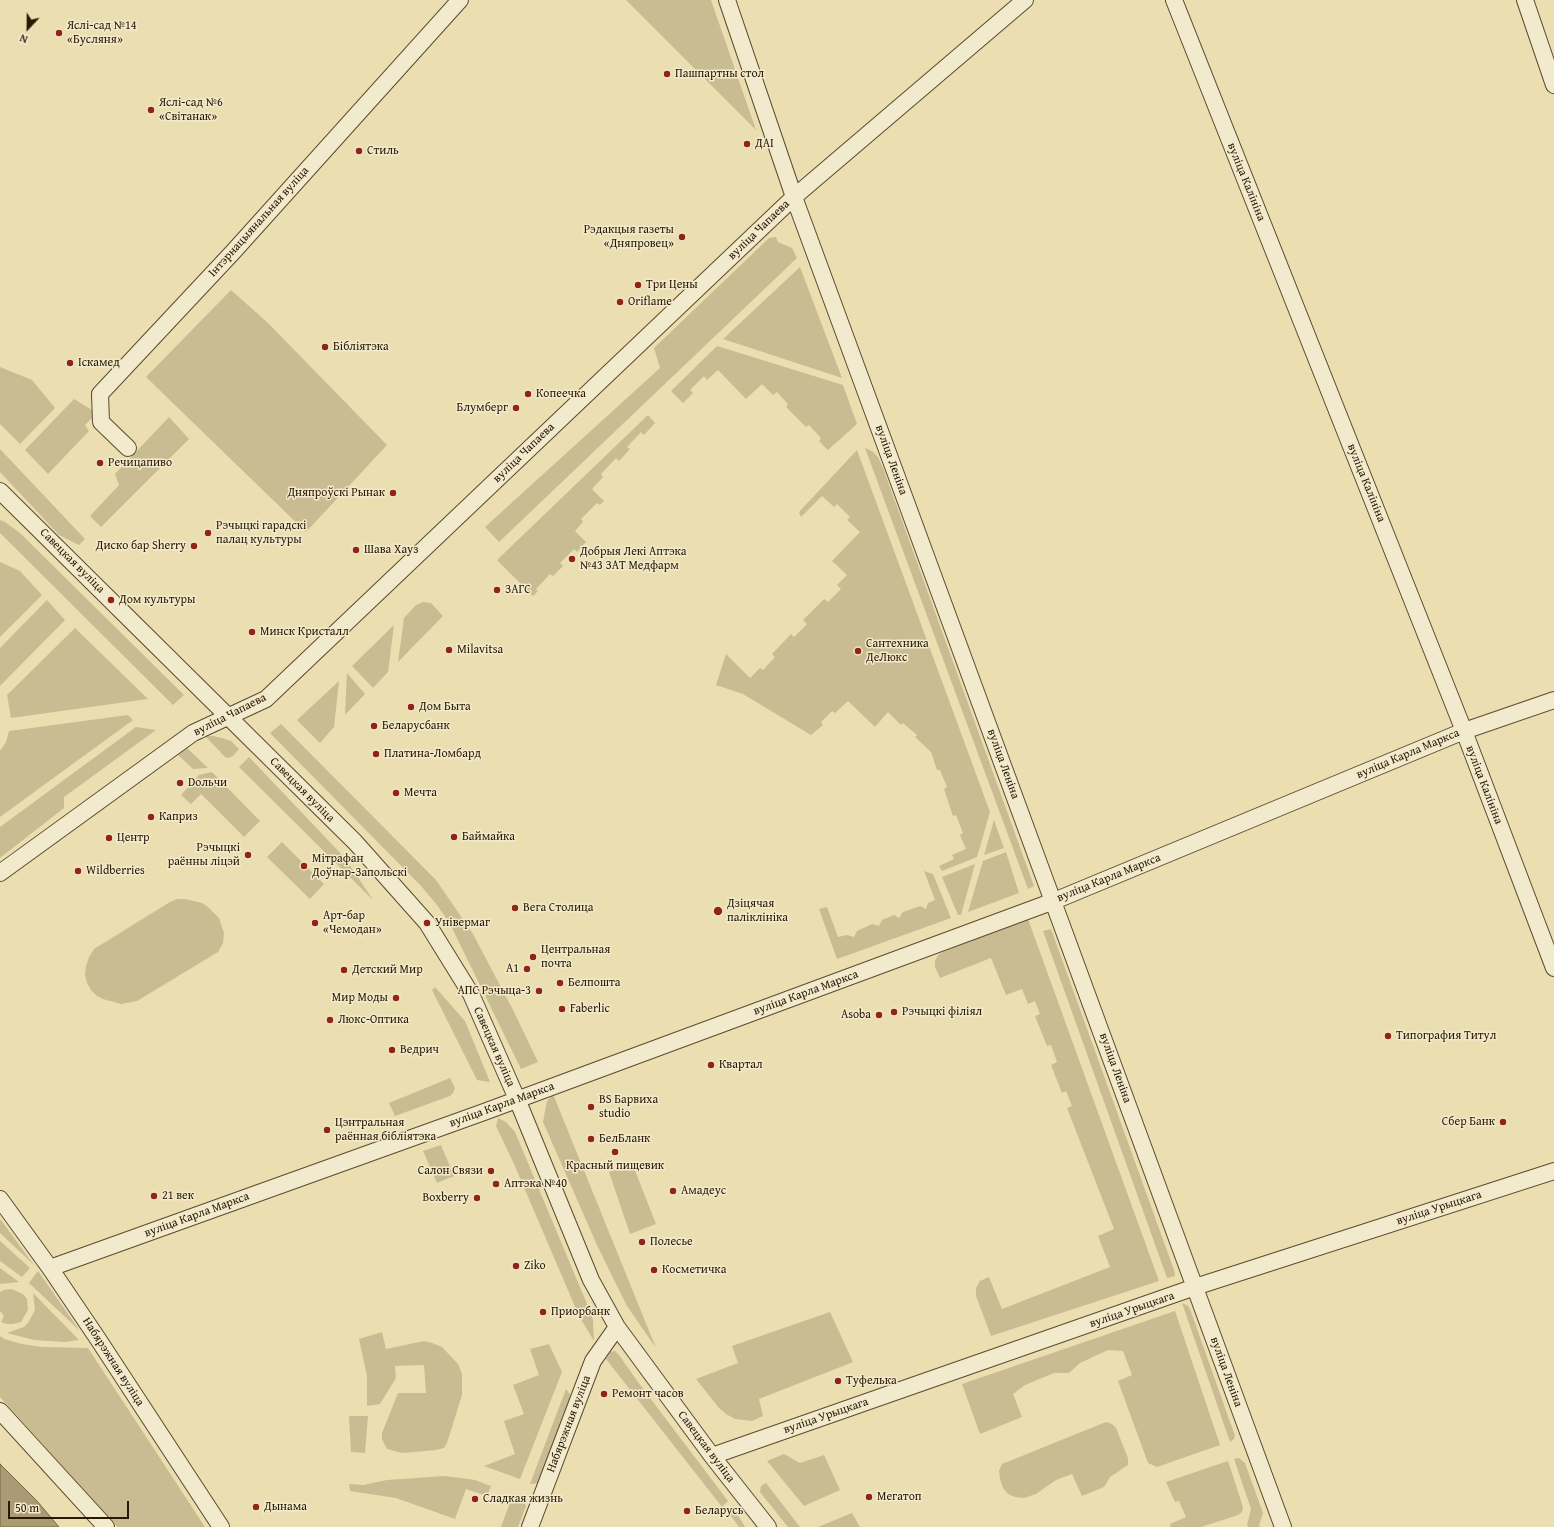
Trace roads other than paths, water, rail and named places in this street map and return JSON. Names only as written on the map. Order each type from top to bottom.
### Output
[{"type":"street","name":"Інтэрнацыянальная вуліца","points":[[128,448],[101,422],[100,394],[233,252],[460,0]]},
{"type":"street","name":"вуліца Леніна","points":[[727,0],[794,197],[1283,1527]]},
{"type":"street","name":"вуліца Чапаева","points":[[0,873],[193,733],[266,699],[794,197],[1025,0]]},
{"type":"street","name":"вуліца Калініна","points":[[1174,0],[1464,731],[1554,968]]},
{"type":"street","points":[[1525,0],[1554,85]]},
{"type":"street","name":"Савецкая вуліца","points":[[0,490],[355,842],[427,923],[471,994],[517,1099],[591,1280],[617,1327],[712,1456],[768,1527]]},
{"type":"street","name":"вуліца Карла Маркса","points":[[50,1268],[517,1099],[1054,901],[1464,731],[1554,700]]},
{"type":"street","name":"вуліца Урыцкага","points":[[712,1456],[1195,1287],[1554,1170]]},
{"type":"street","name":"Набярэжная вуліца","points":[[0,1200],[50,1268],[221,1527]]},
{"type":"street","name":"Набярэжная вуліца","points":[[530,1527],[593,1361],[617,1327]]},
{"type":"street","points":[[0,1411],[106,1527]]},
{"type":"place","name":"Яслі-сад №14 «Бусляня»","points":[[59,33]]},
{"type":"place","name":"Пашпартны стол","points":[[667,74]]},
{"type":"place","name":"Яслі-сад №6 «Світанак»","points":[[151,110]]},
{"type":"place","name":"ДАІ","points":[[747,144]]},
{"type":"place","name":"Стиль","points":[[359,151]]},
{"type":"place","name":"Рэдакцыя газеты «Дняпровец»","points":[[682,237]]},
{"type":"place","name":"Три Цены","points":[[638,285]]},
{"type":"place","name":"Oriflame","points":[[620,302]]},
{"type":"place","name":"Бібліятэка","points":[[325,347]]},
{"type":"place","name":"Іскамед","points":[[70,363]]},
{"type":"place","name":"Копеечка","points":[[528,394]]},
{"type":"place","name":"Блумберг","points":[[516,408]]},
{"type":"place","name":"Речицапиво","points":[[100,463]]},
{"type":"place","name":"Дняпроўскі Рынак","points":[[393,493]]},
{"type":"place","name":"Рэчыцкі гарадскі палац культуры","points":[[208,533]]},
{"type":"place","name":"Диско бар Sherry","points":[[194,546]]},
{"type":"place","name":"Шава Хауз","points":[[356,550]]},
{"type":"place","name":"Добрыя Лекі Аптэка №43 ЗАТ Медфарм","points":[[572,559]]},
{"type":"place","name":"ЗАГС","points":[[497,590]]},
{"type":"place","name":"Дом культуры","points":[[111,600]]},
{"type":"place","name":"Минск Кристалл","points":[[252,632]]},
{"type":"place","name":"Milavitsa","points":[[449,650]]},
{"type":"place","name":"Сантехника ДеЛюкс","points":[[858,651]]},
{"type":"place","name":"Дом Быта","points":[[411,707]]},
{"type":"place","name":"Беларусбанк","points":[[374,726]]},
{"type":"place","name":"Платина-Ломбард","points":[[376,754]]},
{"type":"place","name":"Doльчи","points":[[180,783]]},
{"type":"place","name":"Мечта","points":[[396,793]]},
{"type":"place","name":"Каприз","points":[[151,817]]},
{"type":"place","name":"Баймайка","points":[[454,837]]},
{"type":"place","name":"Центр","points":[[109,838]]},
{"type":"place","name":"Рэчыцкі раённы ліцэй","points":[[248,855]]},
{"type":"place","name":"Мітрафан Доўнар-Запольскі","points":[[304,866]]},
{"type":"place","name":"Wildberries","points":[[78,871]]},
{"type":"place","name":"Вега Столица","points":[[515,908]]},
{"type":"place","name":"Дзіцячая паліклініка","points":[[718,911]]},
{"type":"place","name":"Арт-бар «Чемодан»","points":[[315,923]]},
{"type":"place","name":"Універмаг","points":[[427,923]]},
{"type":"place","name":"Центральная почта","points":[[533,957]]},
{"type":"place","name":"A1","points":[[527,969]]},
{"type":"place","name":"Детский Мир","points":[[344,970]]},
{"type":"place","name":"Белпошта","points":[[560,983]]},
{"type":"place","name":"АПС Рэчыца-3","points":[[539,991]]},
{"type":"place","name":"Мир Моды","points":[[396,998]]},
{"type":"place","name":"Faberlic","points":[[562,1009]]},
{"type":"place","name":"Рэчыцкі філіял","points":[[894,1012]]},
{"type":"place","name":"Asoba","points":[[879,1015]]},
{"type":"place","name":"Люкс-Оптика","points":[[330,1020]]},
{"type":"place","name":"Типография Титул","points":[[1388,1036]]},
{"type":"place","name":"Ведрич","points":[[392,1050]]},
{"type":"place","name":"Квартал","points":[[711,1065]]},
{"type":"place","name":"BS Барвиха studio","points":[[591,1107]]},
{"type":"place","name":"Сбер Банк","points":[[1503,1122]]},
{"type":"place","name":"Цэнтральная раённая бібліятэка","points":[[327,1130]]},
{"type":"place","name":"БелБланк","points":[[591,1139]]},
{"type":"place","name":"Красный пищевик","points":[[615,1152]]},
{"type":"place","name":"Салон Связи","points":[[491,1171]]},
{"type":"place","name":"Аптэка №40","points":[[496,1184]]},
{"type":"place","name":"Амадеус","points":[[673,1191]]},
{"type":"place","name":"21 век","points":[[154,1196]]},
{"type":"place","name":"Boxberry","points":[[477,1198]]},
{"type":"place","name":"Полесье","points":[[642,1242]]},
{"type":"place","name":"Ziko","points":[[516,1266]]},
{"type":"place","name":"Косметичка","points":[[654,1270]]},
{"type":"place","name":"Приорбанк","points":[[543,1312]]},
{"type":"place","name":"Туфелька","points":[[838,1381]]},
{"type":"place","name":"Ремонт часов","points":[[604,1394]]},
{"type":"place","name":"Мегатоп","points":[[869,1497]]},
{"type":"place","name":"Сладкая жизнь","points":[[475,1499]]},
{"type":"place","name":"Дынама","points":[[256,1507]]},
{"type":"place","name":"Беларусь","points":[[687,1511]]}]
